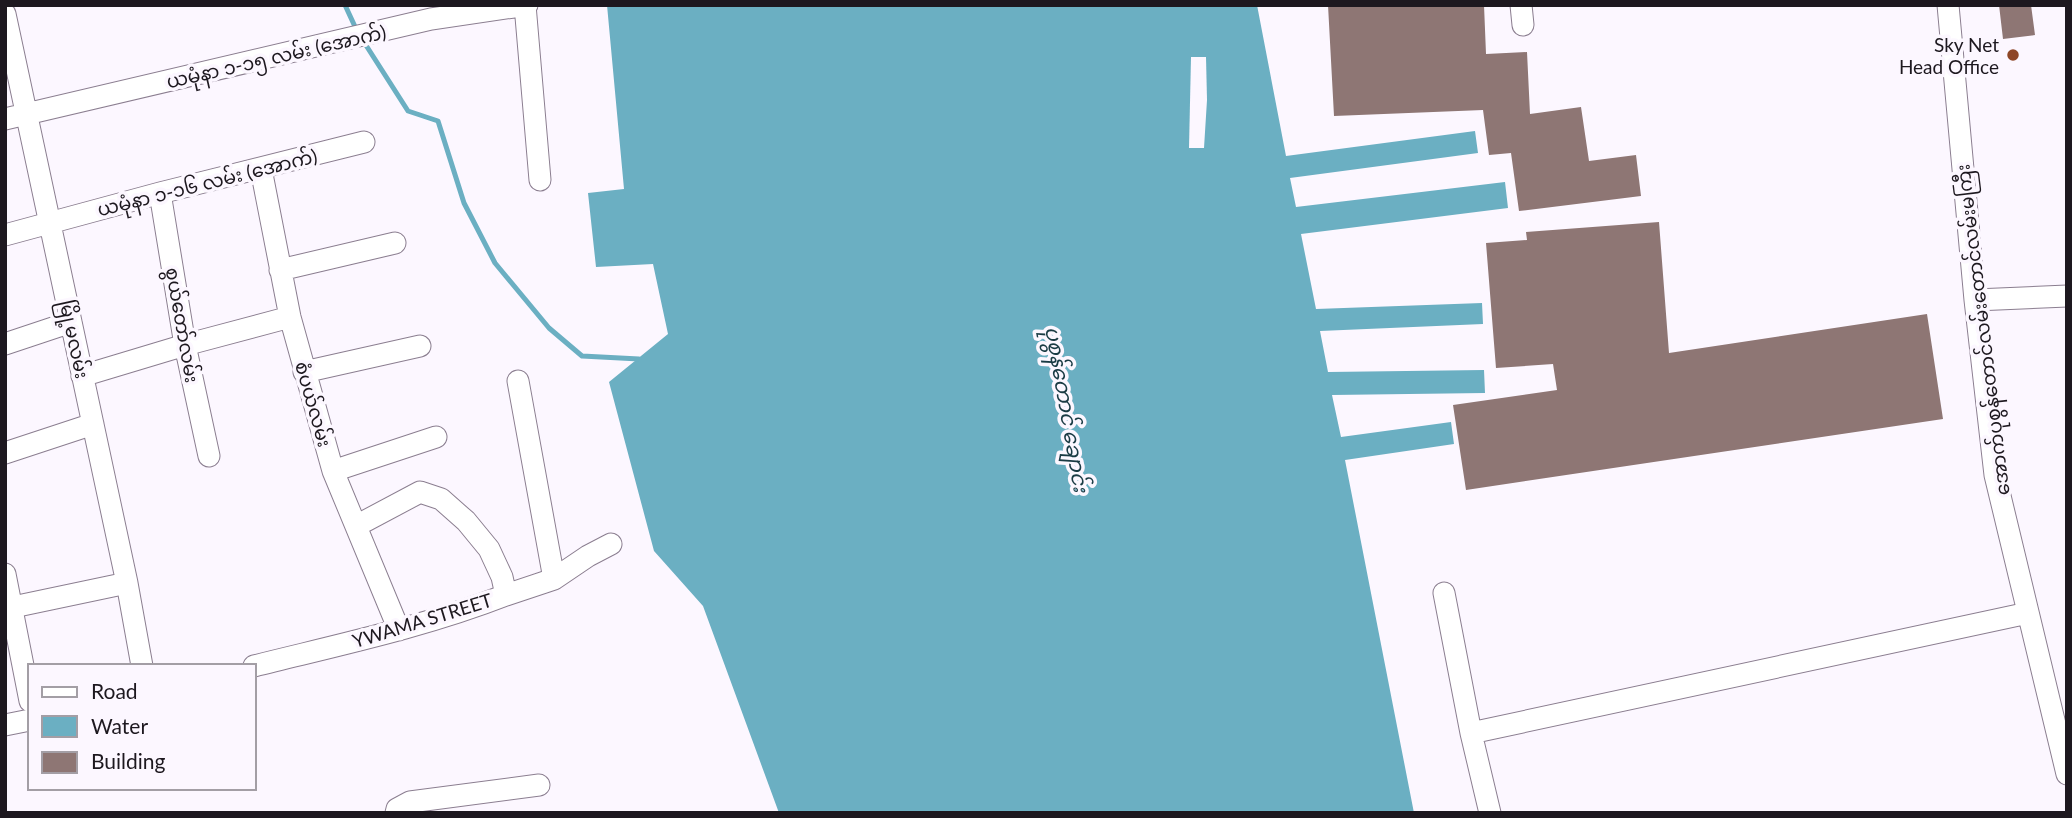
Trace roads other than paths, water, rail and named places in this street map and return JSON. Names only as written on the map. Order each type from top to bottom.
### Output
[{"type":"street","points":[[526,5],[540,180]]},
{"type":"street","name":"ယမုံနာ ၁-၁၅ လမ်း (အောက်)","points":[[5,119],[429,12],[526,5]]},
{"type":"street","name":"အောက်ပုစွန်တောင်လမ်းတောင်လမ်းမကြီး","points":[[1948,5],[1975,300],[1995,475],[2067,774]]},
{"type":"street","name":"မြို့မလမ်း","points":[[5,14],[127,583],[142,664]]},
{"type":"street","name":"ယမုံနာ ၁-၁၆ လမ်း (အောက်)","points":[[5,235],[364,142]]},
{"type":"street","name":"စံပယ်လမ်း","points":[[261,169],[290,317],[333,471],[399,630]]},
{"type":"street","name":"စွယ်တော်လမ်း","points":[[160,193],[185,345],[209,456]]},
{"type":"street","points":[[280,270],[395,243]]},
{"type":"street","points":[[1975,300],[2067,296]]},
{"type":"street","points":[[82,376],[290,317]]},
{"type":"street","points":[[5,344],[71,322]]},
{"type":"street","points":[[304,372],[420,345]]},
{"type":"street","points":[[518,381],[554,579]]},
{"type":"street","points":[[5,453],[93,424]]},
{"type":"street","points":[[333,471],[436,437]]},
{"type":"street","name":"YWAMA STREET","points":[[256,666],[399,630],[506,595],[502,577],[489,550],[466,521],[441,499],[420,492],[356,526]]},
{"type":"street","points":[[506,595],[554,579],[611,544]]},
{"type":"street","points":[[5,574],[28,690]]},
{"type":"street","points":[[13,607],[127,583]]},
{"type":"street","points":[[1444,593],[1471,733],[1490,813]]},
{"type":"street","points":[[1471,733],[2028,613]]},
{"type":"street","points":[[5,725],[28,720]]},
{"type":"street","points":[[396,813],[397,809],[410,802],[539,785]]},
{"type":"water","name":"ပုစွန်တောင် ချောင်း","points":[[607,5],[1257,5],[1286,156],[1475,131],[1478,153],[1290,178],[1296,207],[1505,182],[1508,208],[1301,234],[1316,309],[1482,303],[1483,324],[1320,331],[1328,372],[1484,370],[1485,393],[1332,395],[1341,437],[1451,422],[1454,444],[1345,460],[1414,813],[779,813],[703,606],[654,551],[609,382],[668,334],[653,264],[596,267],[588,193],[624,189]]},
{"type":"waterway","points":[[345,5],[357,31]]},
{"type":"waterway","points":[[362,39],[408,111],[438,121],[464,203],[495,263],[549,328],[582,356],[639,359]]},
{"type":"place","name":"Sky Net Head Office","points":[[2013,55]]}]
